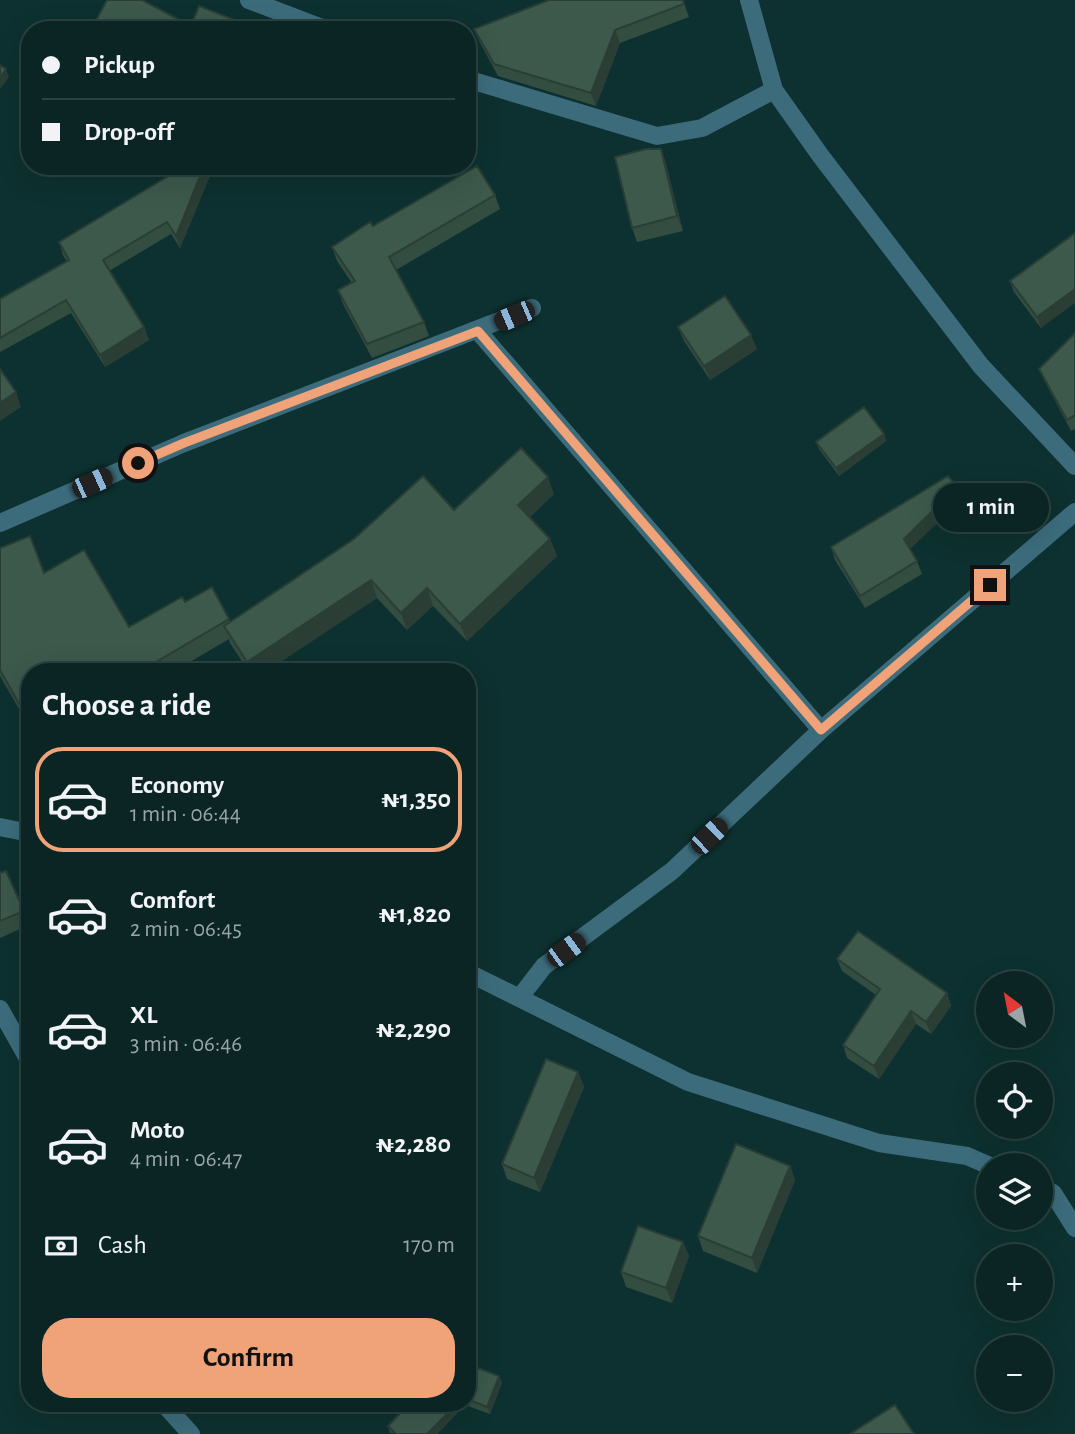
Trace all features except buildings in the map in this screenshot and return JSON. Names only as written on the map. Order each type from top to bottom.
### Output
[{"type":"street","points":[[249,0],[304,21]]},
{"type":"street","points":[[749,0],[774,90],[820,155],[981,366],[1075,466]]},
{"type":"street","points":[[476,82],[657,136],[702,128],[774,90]]},
{"type":"street","points":[[0,523],[184,443],[532,308]]},
{"type":"street","points":[[478,331],[821,730]]},
{"type":"street","points":[[520,998],[544,966],[673,871],[821,730],[1075,512]]},
{"type":"street","points":[[0,827],[21,831]]},
{"type":"street","points":[[476,976],[688,1082],[879,1143],[967,1156],[976,1160]]},
{"type":"street","points":[[0,1009],[21,1046]]},
{"type":"street","points":[[1053,1193],[1075,1228]]},
{"type":"street","points":[[171,1412],[191,1434]]},
{"type":"route","points":[[138,463],[478,331],[821,730],[990,585]]}]
